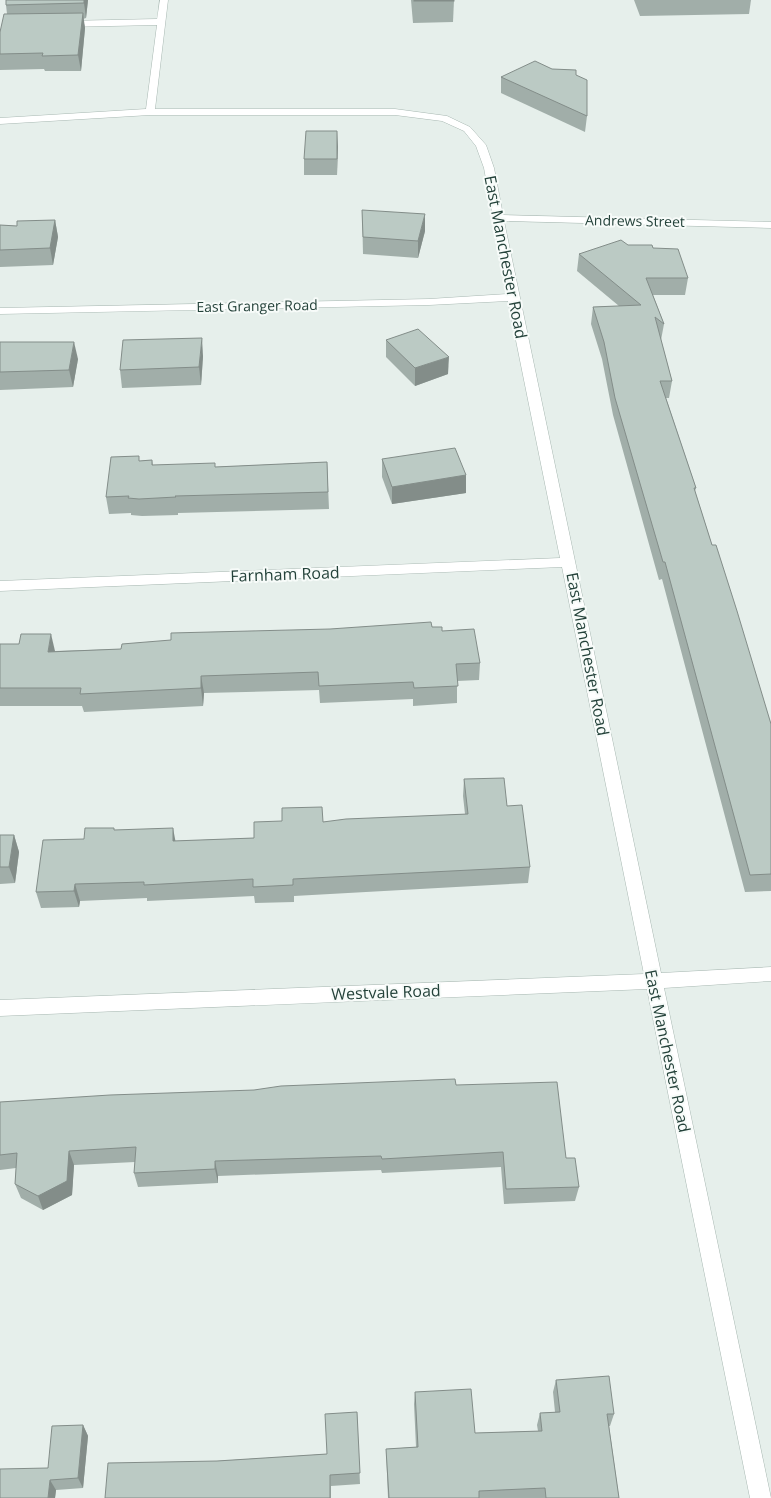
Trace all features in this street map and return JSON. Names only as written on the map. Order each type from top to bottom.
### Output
[{"type":"street","points":[[150,112],[164,0]]},
{"type":"street","points":[[57,24],[161,22]]},
{"type":"street","name":"East Manchester Road","points":[[0,121],[150,112],[395,112],[444,118],[467,129],[481,146],[489,168],[513,297],[761,1498]]},
{"type":"street","name":"Andrews Street","points":[[499,218],[771,225]]},
{"type":"street","name":"East Granger Road","points":[[0,311],[430,302],[513,297]]},
{"type":"street","name":"Farnham Road","points":[[0,586],[569,562]]},
{"type":"street","name":"Westvale Road","points":[[0,1008],[654,981],[771,974]]},
{"type":"building","points":[[6,0],[84,0],[84,3],[6,5]]},
{"type":"building","points":[[454,0],[454,1],[414,1]]},
{"type":"building","points":[[83,13],[78,55],[42,56],[43,53],[0,54],[0,32],[4,14]]},
{"type":"building","points":[[535,61],[552,69],[576,70],[576,75],[587,80],[587,116],[501,77]]},
{"type":"building","points":[[306,131],[337,131],[337,159],[304,159]]},
{"type":"building","points":[[362,210],[425,214],[418,241],[363,237]]},
{"type":"building","points":[[55,220],[50,248],[0,250],[0,225],[17,226],[17,221]]},
{"type":"building","points":[[621,240],[628,245],[652,245],[653,248],[678,249],[688,278],[646,278],[664,324],[655,317],[672,381],[660,381],[696,488],[694,488],[712,545],[716,545],[771,724],[771,874],[750,875],[665,562],[663,562],[615,398],[604,342],[593,307],[641,305],[579,254]]},
{"type":"building","points":[[418,329],[449,357],[415,368],[386,340]]},
{"type":"building","points":[[202,338],[199,367],[120,370],[123,340]]},
{"type":"building","points":[[0,342],[74,342],[69,370],[0,372]]},
{"type":"building","points":[[455,448],[466,475],[392,487],[382,459]]},
{"type":"building","points":[[139,456],[139,461],[152,460],[152,465],[215,463],[215,467],[327,462],[328,492],[175,496],[139,499],[128,498],[129,496],[106,497],[111,457]]},
{"type":"building","points":[[431,622],[432,627],[442,627],[442,631],[474,629],[480,663],[456,664],[458,686],[414,688],[413,682],[319,686],[318,672],[201,676],[201,688],[80,694],[81,688],[0,688],[0,644],[19,644],[21,634],[51,634],[48,652],[121,649],[122,644],[171,640],[171,633],[330,629]]},
{"type":"building","points":[[504,778],[507,806],[522,805],[530,867],[293,879],[293,885],[253,887],[253,879],[144,885],[144,882],[75,884],[74,891],[36,892],[43,840],[84,839],[85,828],[114,828],[114,830],[173,828],[173,841],[254,838],[254,822],[282,821],[282,808],[322,807],[323,822],[346,819],[468,814],[464,779]]},
{"type":"building","points":[[0,835],[14,835],[9,867],[0,867]]},
{"type":"building","points":[[455,1079],[456,1085],[557,1082],[566,1158],[575,1158],[579,1187],[506,1189],[503,1152],[382,1159],[381,1156],[215,1161],[215,1169],[134,1173],[136,1147],[69,1151],[67,1181],[38,1196],[15,1184],[17,1153],[0,1155],[0,1102],[110,1095],[254,1090],[281,1086]]},
{"type":"building","points":[[609,1376],[614,1414],[607,1414],[619,1498],[546,1498],[545,1488],[479,1491],[479,1498],[389,1498],[386,1449],[418,1447],[415,1392],[471,1389],[475,1433],[542,1431],[540,1413],[560,1412],[556,1380]]},
{"type":"building","points":[[357,1412],[360,1473],[330,1475],[330,1498],[105,1498],[108,1463],[217,1461],[327,1454],[325,1414]]},
{"type":"building","points":[[83,1425],[78,1478],[50,1480],[48,1498],[0,1498],[0,1469],[48,1468],[52,1426]]}]
